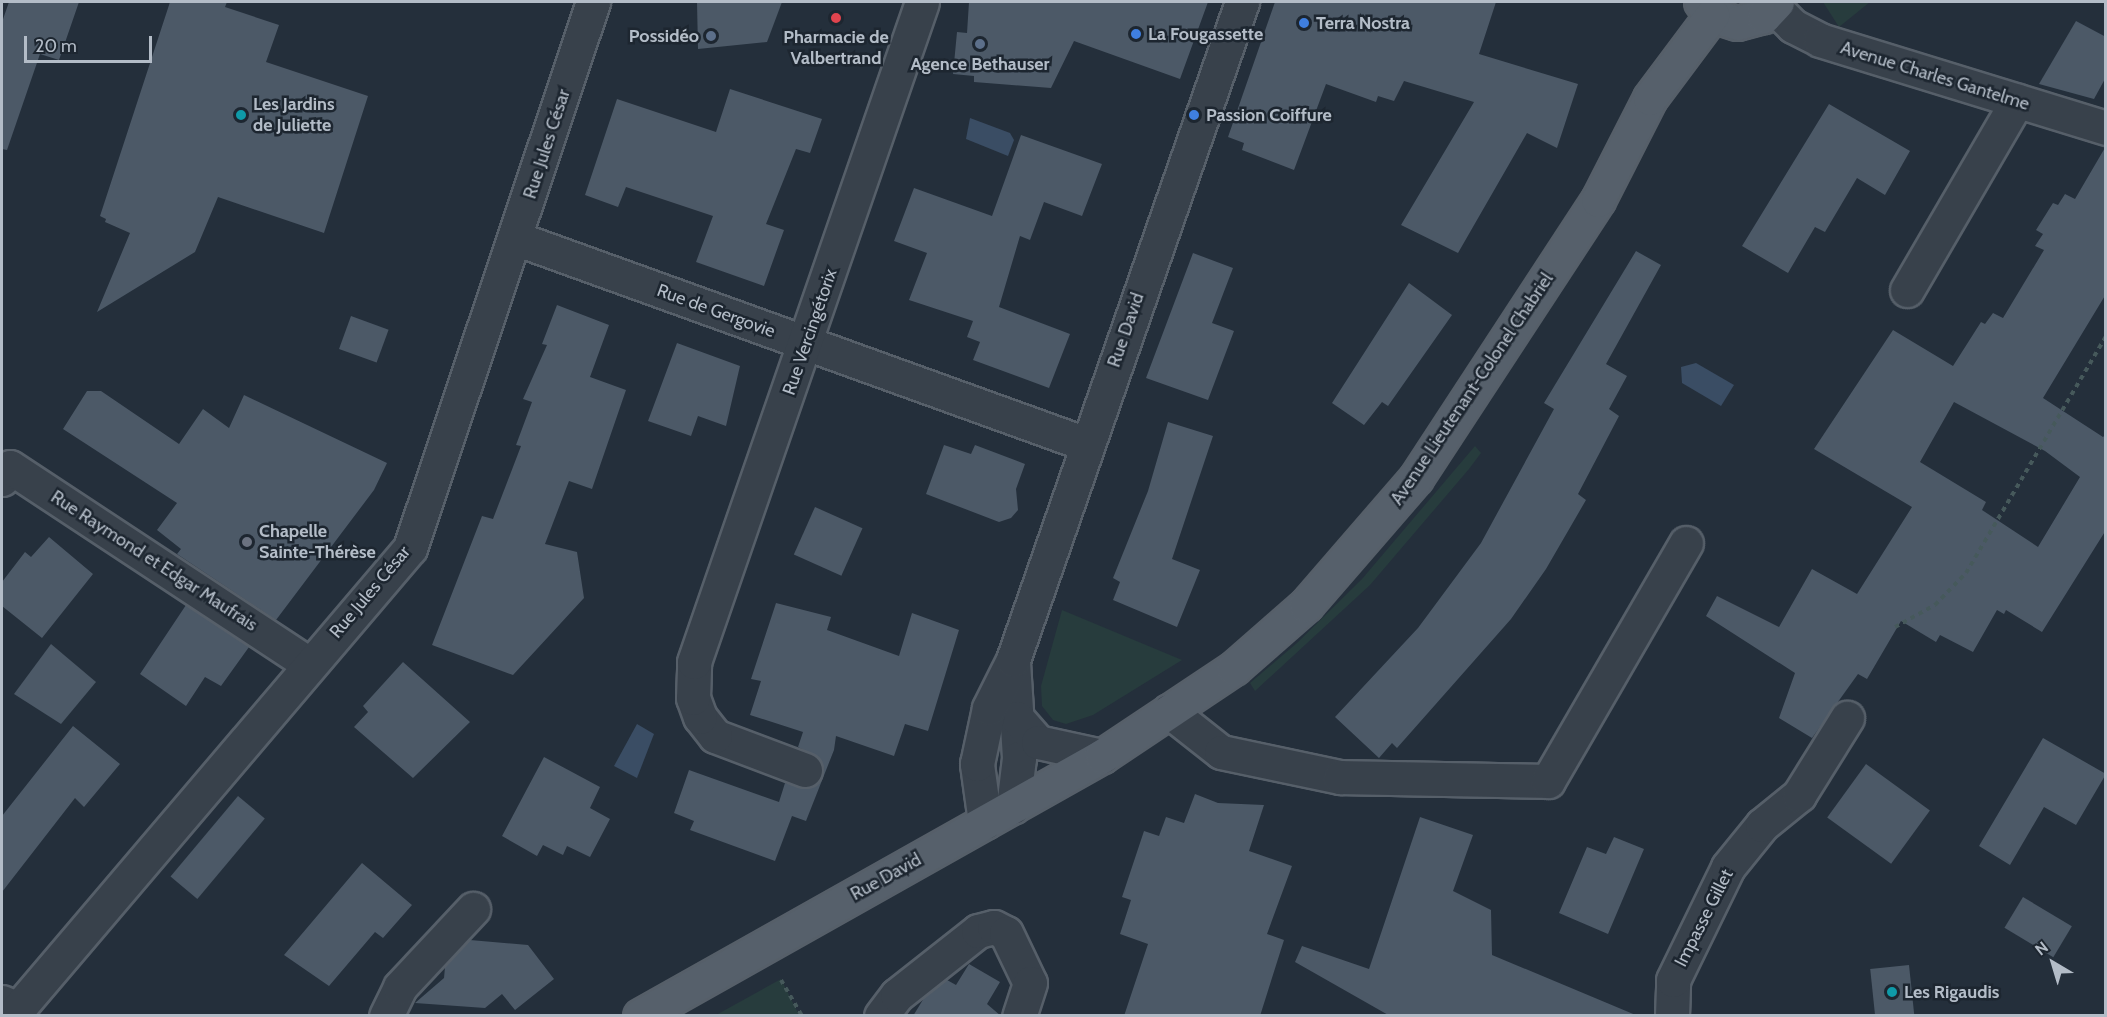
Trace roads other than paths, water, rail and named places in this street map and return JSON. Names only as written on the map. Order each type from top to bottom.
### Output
[{"type":"main road","points":[[1706,8],[1724,21],[1744,22],[1764,16],[1775,4]]},
{"type":"main road","name":"Avenue Lieutenant-Colonel Chabriel","points":[[985,822],[1101,756],[1234,668],[1306,605],[1416,478],[1598,200],[1650,98],[1706,8]]},
{"type":"main road","name":"Rue David","points":[[640,1016],[985,822]]},
{"type":"street","name":"Rue Jules César","points":[[2,1002],[18,1010],[309,664],[410,548],[593,2]]},
{"type":"street","name":"Rue Vercingétorix","points":[[805,770],[715,736],[700,717],[693,698],[694,662],[807,344],[922,2]]},
{"type":"street","name":"Rue David","points":[[985,822],[977,764],[990,708],[1013,660],[1086,444],[1242,2]]},
{"type":"street","name":"Avenue Charles Gantelme","points":[[1775,4],[1793,26],[1820,40],[2106,128]]},
{"type":"street","points":[[1908,290],[2017,101]]},
{"type":"street","name":"Rue de Gergovie","points":[[515,238],[1086,444]]},
{"type":"street","name":"Rue Raymond et Edgar Maufrais","points":[[6,473],[309,664]]},
{"type":"street","points":[[1169,711],[1221,752],[1340,777],[1548,781],[1686,543]]},
{"type":"street","name":"Rue David","points":[[1013,660],[1017,717],[1013,807]]},
{"type":"street","points":[[1017,717],[1038,742],[1101,756]]},
{"type":"street","name":"Impasse Gillet","points":[[1672,1016],[1673,980],[1728,867],[1762,825],[1799,795],[1847,718]]},
{"type":"street","points":[[386,1016],[400,987],[474,909]]},
{"type":"street","points":[[881,1016],[897,995],[969,938],[994,927],[1006,933],[1030,983],[1019,1016]]},
{"type":"water","points":[[970,118],[1010,133],[1014,140],[1008,156],[966,139]]},
{"type":"water","points":[[1696,363],[1734,385],[1721,406],[1682,383],[1681,367]]},
{"type":"water","points":[[637,724],[654,734],[637,778],[614,766]]},
{"type":"place","name":"Pharmacie de Valbertrand","points":[[836,18]]},
{"type":"place","name":"Terra Nostra","points":[[1304,23]]},
{"type":"place","name":"La Fougassette","points":[[1136,34]]},
{"type":"place","name":"Possidéo","points":[[711,36]]},
{"type":"place","name":"Agence Bethauser","points":[[980,44]]},
{"type":"place","name":"Les Jardins de Juliette","points":[[241,115]]},
{"type":"place","name":"Passion Coiffure","points":[[1194,115]]},
{"type":"place","name":"Chapelle Sainte-Thérèse","points":[[247,542]]},
{"type":"place","name":"Les Rigaudis","points":[[1892,992]]}]
